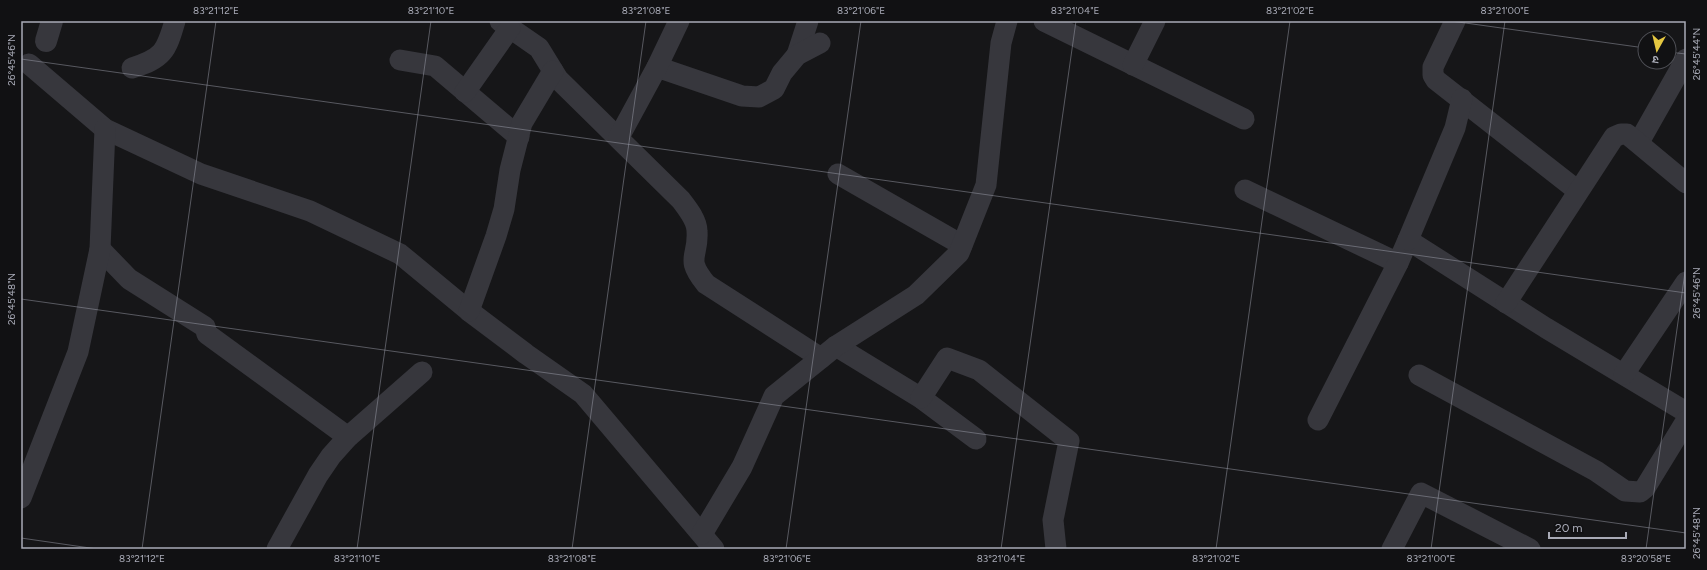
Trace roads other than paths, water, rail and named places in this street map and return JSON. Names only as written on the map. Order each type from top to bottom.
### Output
[{"type":"street","points":[[132,68],[153,61],[168,45],[175,21]]},
{"type":"street","points":[[619,137],[657,68],[679,21]]},
{"type":"street","points":[[657,68],[742,96],[759,96],[774,89],[782,73],[797,55],[808,21]]},
{"type":"street","points":[[49,31],[25,69],[105,129],[201,174],[310,211],[400,254],[469,311],[526,354],[583,394],[708,542],[774,396],[828,352],[916,295],[959,252],[986,185],[1001,44],[1007,21]]},
{"type":"street","points":[[1044,21],[1244,119]]},
{"type":"street","points":[[1132,64],[1156,21]]},
{"type":"street","points":[[1455,21],[1433,67],[1433,75],[1436,80],[1578,191]]},
{"type":"street","points":[[465,92],[505,24],[539,48],[558,79],[619,137],[681,200],[691,214],[697,230],[693,259],[696,272],[706,284],[828,352],[920,398],[976,438]]},
{"type":"street","points":[[797,55],[820,43]]},
{"type":"street","points":[[1639,142],[1686,59]]},
{"type":"street","points":[[400,60],[435,66],[518,137]]},
{"type":"street","points":[[469,311],[502,216],[522,123],[553,71]]},
{"type":"street","points":[[1318,420],[1398,263],[1455,128],[1462,99]]},
{"type":"street","points":[[21,498],[78,352],[100,249],[105,129]]},
{"type":"street","points":[[1506,303],[1614,137],[1621,134],[1627,134],[1639,142],[1686,183]]},
{"type":"street","points":[[838,174],[962,245]]},
{"type":"street","points":[[1245,190],[1398,263]]},
{"type":"street","points":[[1408,240],[1506,303],[1686,412]]},
{"type":"street","points":[[100,249],[129,279],[205,327],[207,334],[348,437]]},
{"type":"street","points":[[1624,374],[1686,282]]},
{"type":"street","points":[[920,398],[947,358],[979,370],[1069,441],[1053,520],[1056,549]]},
{"type":"street","points":[[277,549],[318,475],[348,437],[422,372]]},
{"type":"street","points":[[1419,375],[1596,471],[1625,491],[1640,492],[1645,488],[1686,421]]},
{"type":"street","points":[[1392,549],[1421,493],[1521,547]]}]
